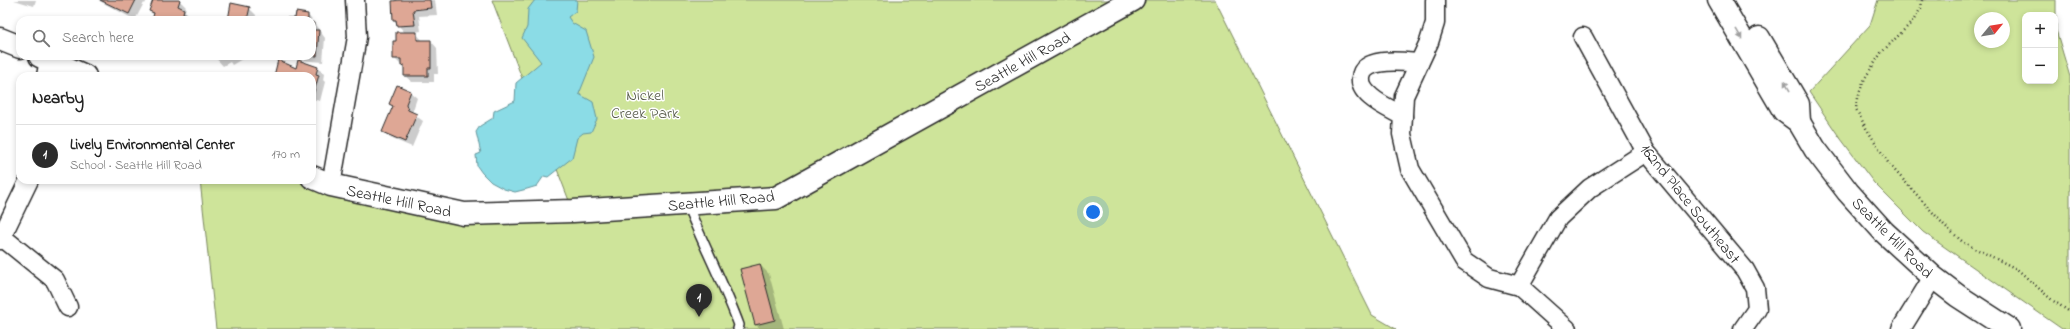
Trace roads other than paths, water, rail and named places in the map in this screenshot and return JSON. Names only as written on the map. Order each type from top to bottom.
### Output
[{"type":"street","points":[[321,181],[357,37],[355,0]]},
{"type":"street","name":"Seattle Hill Road","points":[[321,181],[464,214],[573,211],[776,198],[1133,0]]},
{"type":"street","points":[[1435,0],[1435,22],[1404,96],[1402,134],[1410,169],[1464,261],[1489,278],[1519,286],[1567,329]]},
{"type":"street","name":"Seattle Hill Road","points":[[1720,0],[1784,111],[1799,122],[1815,149],[1848,192],[1884,232],[1933,277],[1958,296],[2009,329]]},
{"type":"street","name":"Seattle Hill Road","points":[[1737,0],[1798,104],[1799,122]]},
{"type":"street","name":"162nd Place Southeast","points":[[1583,37],[1646,152],[1745,270],[1755,288],[1757,309],[1743,329]]},
{"type":"street","points":[[0,39],[16,46]]},
{"type":"street","points":[[1403,116],[1370,96],[1362,86],[1362,72],[1371,65],[1382,62],[1419,63]]},
{"type":"street","points":[[45,64],[72,72]]},
{"type":"street","points":[[1519,286],[1558,218],[1590,188],[1646,152]]},
{"type":"street","points":[[27,184],[1,238],[55,280],[68,307]]},
{"type":"street","points":[[1901,329],[1933,277]]},
{"type":"lane","points":[[687,204],[703,245],[730,301],[739,325],[738,329]]},
{"type":"water","points":[[535,0],[577,0],[576,11],[568,17],[572,23],[586,31],[594,57],[579,94],[593,102],[597,119],[591,132],[583,133],[577,138],[572,158],[548,177],[544,176],[537,186],[515,192],[504,189],[491,182],[477,166],[476,155],[481,153],[476,132],[480,126],[493,118],[494,111],[515,101],[516,83],[541,62],[522,38],[527,27],[528,9]]},
{"type":"place","name":"Lively Environmental Center","points":[[699,317]]},
{"type":"park label","name":"Nickel Creek Park","points":[[645,103]]}]
